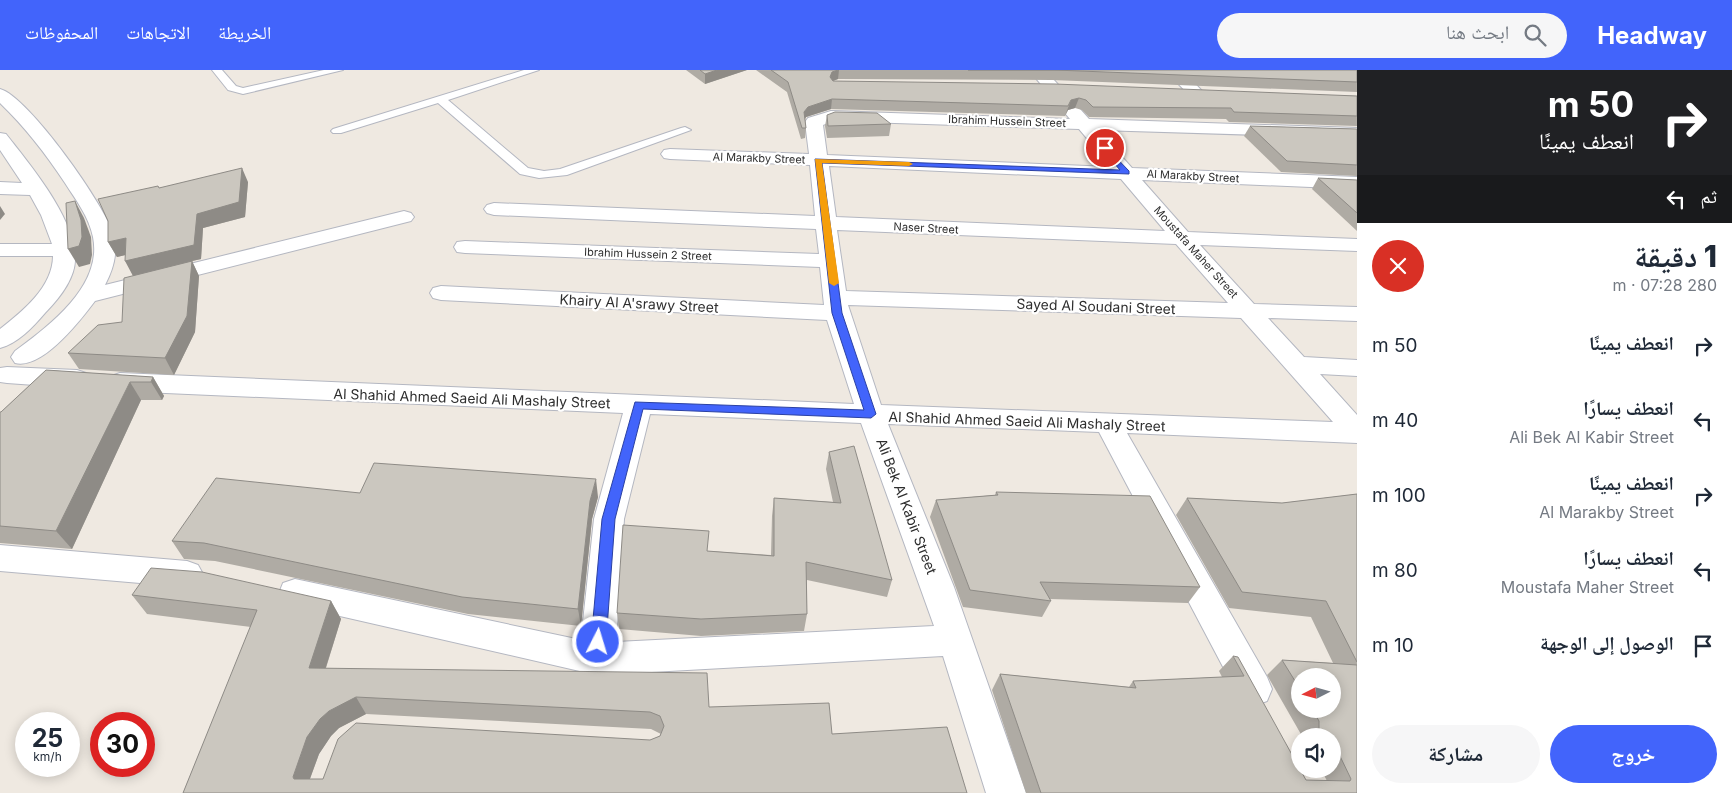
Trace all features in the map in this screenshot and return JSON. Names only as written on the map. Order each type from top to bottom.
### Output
[{"type":"street","points":[[1173,70],[1196,93]]},
{"type":"street","name":"Moustafa Maher Street","points":[[1048,83],[1183,239],[1357,432]]},
{"type":"street","points":[[1177,92],[1215,94]]},
{"type":"street","points":[[0,94],[17,109],[54,151],[101,227],[105,247],[100,270],[87,296],[63,326],[10,370]]},
{"type":"street","name":"Ibrahim Hussein Street","points":[[813,127],[814,122],[832,116],[1357,133]]},
{"type":"street","name":"Ali Bek Al Kabir Street","points":[[813,127],[827,223],[836,305],[871,414],[909,508],[956,640],[1006,793]]},
{"type":"street","points":[[0,138],[54,218],[64,250],[64,262],[51,289],[30,316],[0,340]]},
{"type":"street","name":"Al Marakby Street","points":[[670,154],[1357,183]]},
{"type":"street","points":[[0,188],[36,189]]},
{"type":"street","name":"Naser Street","points":[[494,209],[1357,245]]},
{"type":"street","points":[[87,296],[404,216]]},
{"type":"street","name":"Ibrahim Hussein 2 Street","points":[[465,246],[831,261]]},
{"type":"street","points":[[0,250],[64,250]]},
{"type":"street","name":"Khairy Al A'srawy Street","points":[[441,293],[836,305]]},
{"type":"street","name":"Sayed Al Soudani Street","points":[[836,305],[1357,314]]},
{"type":"street","points":[[0,345],[16,346],[22,350],[10,370]]},
{"type":"street","points":[[1298,365],[1357,368]]},
{"type":"street","name":"Al Shahid Ahmed Saeid Ali Mashaly Street","points":[[10,370],[199,387],[1108,424],[1357,432]]},
{"type":"street","points":[[597,659],[609,519],[638,405]]},
{"type":"street","points":[[1108,424],[1269,716]]},
{"type":"street","points":[[0,558],[215,576]]},
{"type":"street","points":[[262,586],[597,659],[956,640]]},
{"type":"lane","points":[[217,70],[232,88],[243,91],[338,70]]},
{"type":"lane","points":[[338,131],[534,70]]},
{"type":"lane","points":[[440,99],[524,171],[534,175],[549,175],[563,172],[685,130]]},
{"type":"building","points":[[700,70],[717,70],[705,74]]},
{"type":"building","points":[[771,70],[838,70],[832,72],[830,77],[833,81],[1055,84],[1357,96],[1357,116],[1234,112],[1231,108],[1093,107],[1086,100],[1079,98],[1071,100],[1068,106],[832,99],[808,107],[804,112],[806,128],[802,128],[788,82]]},
{"type":"building","points":[[1055,70],[1357,70],[1357,82]]},
{"type":"building","points":[[835,112],[877,113],[891,124],[828,126],[827,115]]},
{"type":"building","points":[[1250,126],[1357,129],[1357,165],[1287,161]]},
{"type":"building","points":[[242,168],[239,202],[197,214],[194,245],[125,261],[126,238],[108,242],[108,221],[98,199],[158,186],[159,188]]},
{"type":"building","points":[[1318,178],[1357,180],[1357,213]]},
{"type":"building","points":[[75,201],[81,220],[82,237],[79,246],[68,249],[66,203]]},
{"type":"building","points":[[192,261],[187,316],[165,358],[68,353],[98,325],[122,322],[124,278]]},
{"type":"building","points":[[46,370],[153,377],[151,382],[130,382],[56,531],[0,526],[0,412]]},
{"type":"building","points":[[854,446],[892,580],[806,562],[807,614],[701,619],[617,613],[623,525],[709,531],[707,551],[774,556],[774,498],[841,503],[829,452]]},
{"type":"building","points":[[374,463],[596,479],[590,501],[578,609],[462,597],[204,543],[172,541],[216,478],[360,493]]},
{"type":"building","points":[[996,492],[1150,496],[1200,587],[1040,582],[1051,601],[970,590],[936,500],[998,495]]},
{"type":"building","points":[[1357,494],[1357,662],[1326,601],[1242,592],[1187,498],[1282,503]]},
{"type":"building","points":[[151,568],[202,572],[331,601],[309,668],[707,673],[709,707],[829,703],[832,734],[947,727],[967,793],[183,793],[257,610],[132,595]],"holes":[[[356,697],[650,712],[660,716],[664,726],[660,736],[650,740],[356,723],[338,739],[323,779],[294,779],[293,777],[307,737],[320,719],[329,711]]]},
{"type":"building","points":[[1233,656],[1238,657],[1291,753],[1291,778],[1350,781],[1351,779],[1341,758],[1341,728],[1319,728],[1317,718],[1341,718],[1341,668],[1291,668],[1291,674],[1282,660],[1357,665],[1357,793],[1041,793],[1000,674],[1136,688],[1133,681],[1244,676]]},
{"type":"slow traffic","points":[[834,283],[818,160],[909,164]]},
{"type":"route","points":[[598,642],[609,519],[638,405],[871,414],[837,313],[818,160],[1126,173],[1105,148]]}]
